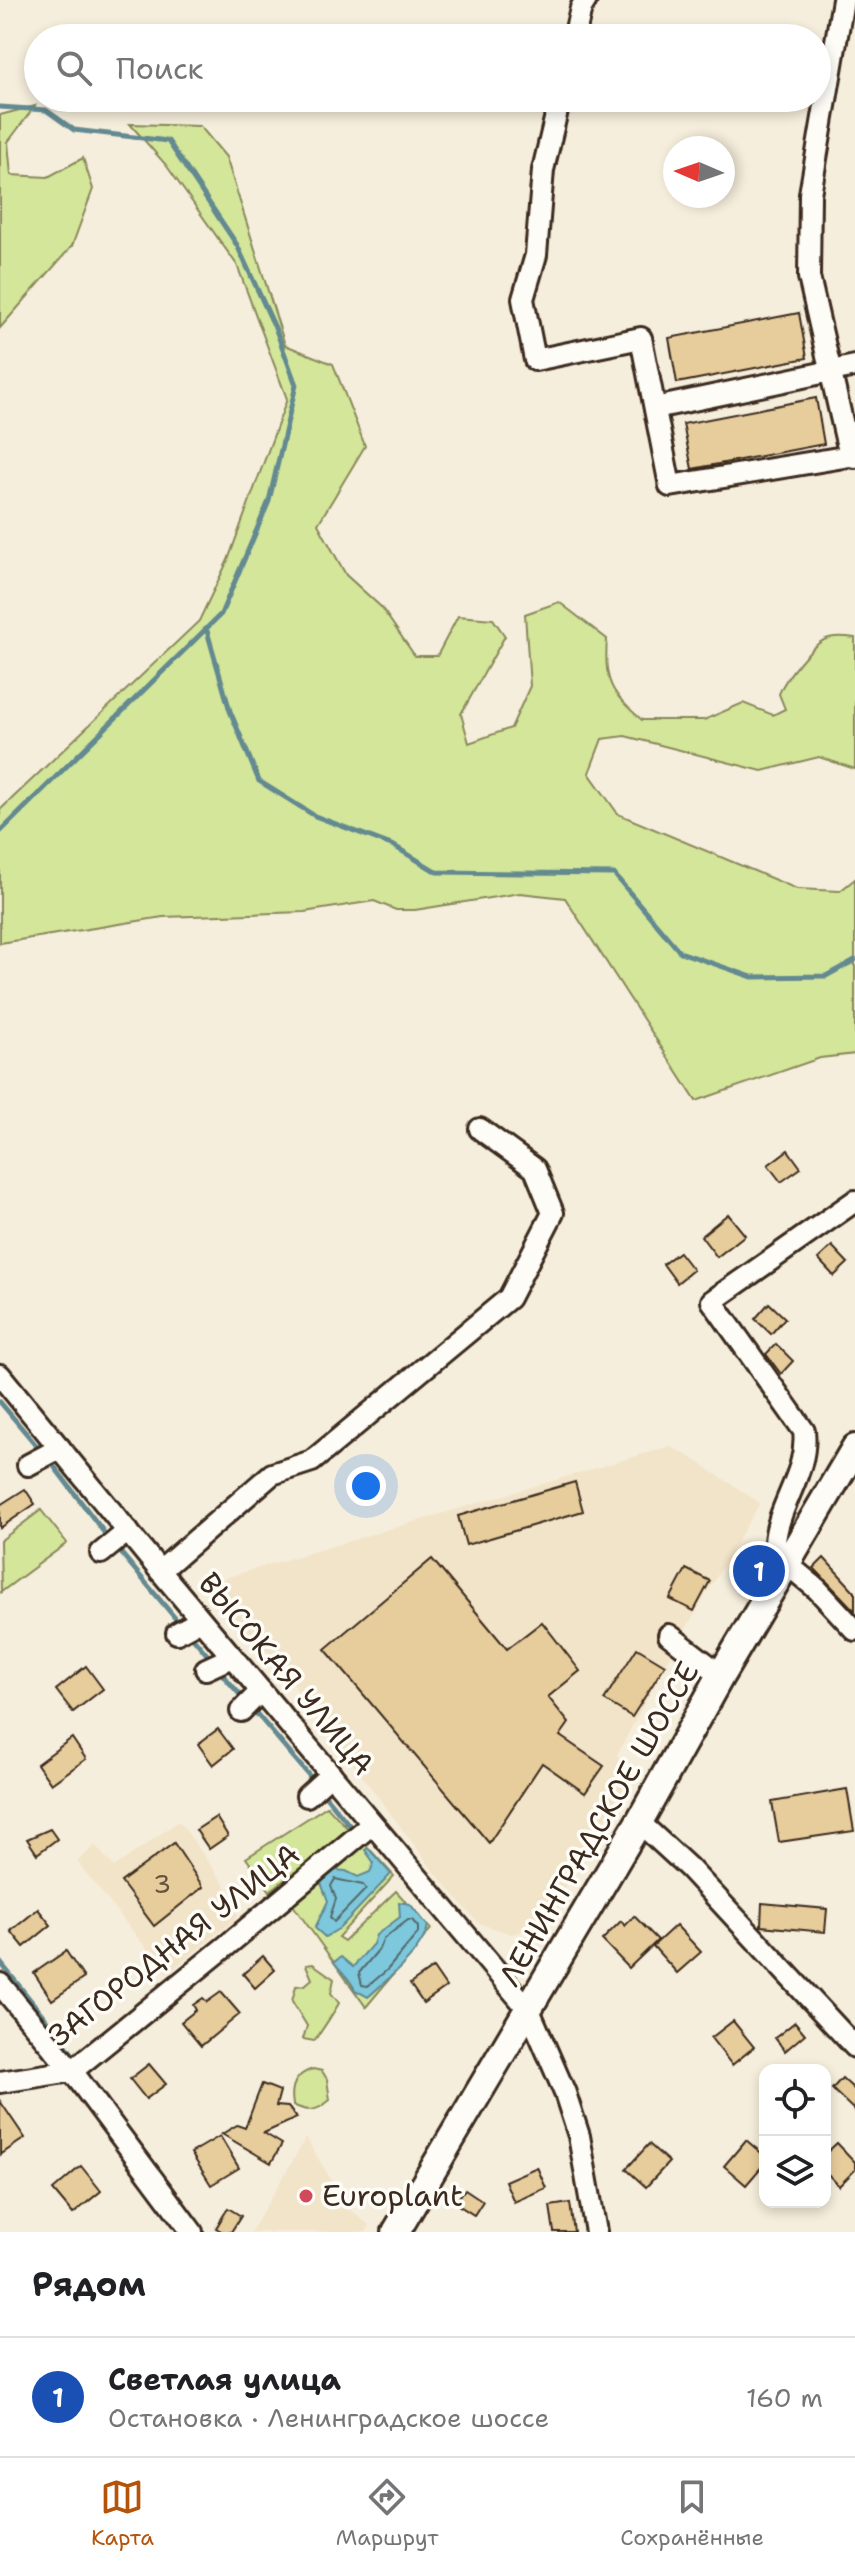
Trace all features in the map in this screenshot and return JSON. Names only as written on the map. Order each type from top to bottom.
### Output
[{"type":"main road","name":"ЛЕНИНГРАДСКОЕ ШОССЕ","points":[[396,2232],[529,2010],[855,1448]]},
{"type":"street","points":[[577,24],[586,0]]},
{"type":"street","points":[[831,71],[843,0]]},
{"type":"street","points":[[557,112],[543,170],[536,255],[523,299],[535,360],[641,338],[670,486],[852,456],[809,277],[810,194],[824,112]]},
{"type":"street","points":[[655,408],[855,366]]},
{"type":"street","points":[[160,1571],[272,1474],[312,1461],[509,1298],[553,1213],[535,1169],[480,1129]]},
{"type":"street","points":[[855,1201],[712,1301],[804,1431],[806,1443],[802,1459],[775,1541],[781,1572],[817,1589],[855,1630]]},
{"type":"street","name":"ВЫСОКАЯ УЛИЦА","points":[[0,1375],[44,1456],[128,1531],[529,2010],[565,2093],[579,2136],[596,2232]]},
{"type":"street","points":[[101,1553],[128,1531]]},
{"type":"street","points":[[177,1633],[201,1620]]},
{"type":"street","points":[[669,1635],[721,1675]]},
{"type":"street","points":[[206,1669],[232,1657]]},
{"type":"street","points":[[241,1711],[261,1691]]},
{"type":"street","points":[[307,1796],[331,1774]]},
{"type":"street","points":[[639,1822],[689,1868],[855,2047]]},
{"type":"street","name":"ЗАГОРОДНАЯ УЛИЦА","points":[[0,2082],[72,2071],[372,1824]]},
{"type":"street","points":[[0,1984],[72,2071],[192,2232]]},
{"type":"shaded area","points":[[670,1446],[760,1503],[667,1661],[617,1755],[632,1774],[548,1916],[534,1928],[511,1934],[478,1923],[433,1870],[276,1662],[204,1584]]},
{"type":"shaded area","points":[[179,1821],[237,1902],[237,1918],[167,1974],[77,1862],[95,1845],[114,1867]]},
{"type":"shaded area","name":"Europlant","points":[[306,2138],[348,2208],[370,2226],[366,2232],[251,2232]]},
{"type":"green space","points":[[24,109],[24,112],[30,112],[8,142],[11,175],[48,177],[83,158],[93,189],[72,246],[0,328],[0,115]]},
{"type":"green space","points":[[130,124],[200,126],[226,157],[285,345],[333,364],[365,446],[318,524],[346,575],[381,607],[415,656],[437,656],[458,616],[493,619],[505,636],[461,714],[469,743],[511,728],[530,686],[525,614],[559,602],[607,639],[611,685],[642,720],[704,720],[743,703],[773,715],[785,709],[779,694],[793,670],[808,653],[829,638],[855,638],[855,769],[819,757],[762,771],[625,736],[602,739],[589,773],[618,814],[797,889],[840,891],[855,879],[855,1054],[820,1058],[696,1101],[565,898],[520,893],[415,910],[396,910],[374,901],[304,912],[163,917],[0,943],[0,810],[199,621],[228,560],[287,399],[237,265],[166,165]]},
{"type":"green space","points":[[41,1510],[67,1543],[1,1592],[0,1541]]},
{"type":"green space","points":[[327,1806],[349,1830],[270,1891],[246,1858]]},
{"type":"green space","points":[[365,1844],[394,1876],[338,1937],[344,1941],[396,1891],[431,1929],[366,2007],[290,1901],[326,1868]]},
{"type":"green space","points":[[313,1964],[334,1979],[331,1993],[339,2003],[314,2041],[303,2039],[307,2026],[292,2001],[296,1986],[305,1985],[312,1979],[306,1965]]},
{"type":"green space","points":[[313,2069],[322,2071],[327,2079],[330,2100],[317,2109],[308,2110],[293,2105],[292,2093],[298,2078]]},
{"type":"water","points":[[368,1848],[391,1874],[340,1928],[325,1937],[315,1928],[328,1901],[321,1883],[333,1870],[346,1871],[358,1877],[370,1872],[374,1863],[365,1850]]},
{"type":"water","points":[[399,1902],[410,1904],[428,1926],[425,1936],[412,1955],[368,1997],[355,1990],[334,1962],[341,1957],[353,1967],[373,1944],[376,1935],[400,1917]]},
{"type":"building","points":[[799,313],[807,358],[677,383],[669,338]]},
{"type":"building","points":[[816,398],[824,444],[692,469],[683,424]]},
{"type":"building","points":[[788,1150],[801,1168],[781,1182],[768,1165]]},
{"type":"building","points":[[728,1214],[745,1235],[717,1257],[701,1236]]},
{"type":"building","points":[[832,1246],[848,1263],[834,1276],[818,1259]]},
{"type":"building","points":[[679,1252],[693,1270],[677,1283],[663,1264]]},
{"type":"building","points":[[769,1303],[785,1318],[771,1334],[755,1319]]},
{"type":"building","points":[[776,1344],[793,1361],[781,1374],[766,1354]]},
{"type":"building","points":[[575,1482],[583,1511],[466,1545],[458,1516]]},
{"type":"building","points":[[25,1489],[35,1504],[0,1528],[0,1505]]},
{"type":"building","points":[[824,1558],[855,1592],[855,1611],[814,1568]]},
{"type":"building","points":[[432,1559],[507,1649],[542,1622],[580,1671],[548,1697],[569,1723],[560,1736],[604,1766],[585,1793],[542,1763],[489,1843],[325,1649]]},
{"type":"building","points":[[686,1569],[710,1581],[694,1611],[670,1599]]},
{"type":"building","points":[[637,1648],[665,1665],[632,1717],[604,1700]]},
{"type":"building","points":[[86,1666],[103,1689],[73,1712],[56,1690]]},
{"type":"building","points":[[218,1729],[233,1749],[213,1765],[198,1744]]},
{"type":"building","points":[[72,1738],[86,1759],[51,1784],[37,1764]]},
{"type":"building","points":[[847,1789],[854,1831],[779,1842],[772,1802]]},
{"type":"building","points":[[216,1817],[228,1836],[209,1849],[196,1830]]},
{"type":"building","points":[[50,1829],[57,1839],[37,1854],[27,1839]]},
{"type":"building","points":[[174,1843],[203,1887],[154,1926],[121,1882]]},
{"type":"building","points":[[762,1903],[827,1909],[825,1932],[761,1926]]},
{"type":"building","points":[[38,1909],[51,1925],[24,1947],[11,1931]]},
{"type":"building","points":[[634,1916],[658,1940],[629,1968],[602,1940],[621,1921],[625,1926]]},
{"type":"building","points":[[676,1925],[701,1952],[677,1973],[653,1946]]},
{"type":"building","points":[[66,1951],[84,1978],[52,2000],[34,1973]]},
{"type":"building","points":[[263,1956],[275,1970],[255,1988],[243,1974]]},
{"type":"building","points":[[433,1968],[446,1987],[423,2003],[410,1984]]},
{"type":"building","points":[[221,1992],[240,2014],[201,2046],[181,2022],[196,2010],[193,2005],[203,1998],[207,2002]]},
{"type":"building","points":[[733,2021],[754,2047],[732,2065],[711,2038]]},
{"type":"building","points":[[795,2022],[805,2034],[785,2051],[775,2038]]},
{"type":"building","points":[[149,2064],[166,2084],[146,2099],[130,2079]]},
{"type":"building","points":[[842,2078],[855,2090],[855,2111],[832,2089]]},
{"type":"building","points":[[262,2084],[280,2091],[276,2106],[288,2107],[297,2118],[264,2133],[282,2144],[271,2163],[222,2134],[237,2125],[245,2128]]},
{"type":"building","points":[[0,2101],[25,2138],[0,2155]]},
{"type":"building","points":[[220,2136],[239,2168],[211,2185],[191,2153]]},
{"type":"building","points":[[746,2140],[759,2151],[759,2170],[746,2185],[724,2166]]},
{"type":"building","points":[[837,2143],[855,2162],[855,2170],[839,2186],[831,2177],[831,2148]]},
{"type":"building","points":[[649,2144],[669,2162],[646,2187],[626,2169]]},
{"type":"building","points":[[81,2166],[101,2191],[73,2214],[53,2190]]},
{"type":"building","points":[[537,2167],[546,2188],[514,2202],[505,2181]]},
{"type":"building","points":[[465,2189],[483,2201],[474,2215],[455,2203]]},
{"type":"building","points":[[570,2203],[574,2232],[554,2232],[550,2206]]},
{"type":"building","points":[[228,2208],[241,2216],[231,2232],[223,2232],[216,2228]]},
{"type":"waterway","points":[[0,107],[24,109]]},
{"type":"waterway","points":[[0,832],[221,614],[269,501],[296,385],[276,330],[237,245],[168,141],[74,130],[49,112]]},
{"type":"waterway","points":[[207,631],[230,711],[259,781],[315,816],[394,846],[437,872],[614,874],[680,952],[752,977],[826,976],[855,960]]},
{"type":"waterway","points":[[0,1402],[41,1451]]},
{"type":"waterway","points":[[50,1461],[106,1535]]},
{"type":"waterway","points":[[121,1553],[175,1618]]},
{"type":"waterway","points":[[189,1633],[209,1657]]},
{"type":"waterway","points":[[223,1675],[242,1697]]},
{"type":"waterway","points":[[256,1713],[312,1779]]},
{"type":"waterway","points":[[324,1794],[350,1826]]},
{"type":"waterway","points":[[0,1962],[49,2023]]},
{"type":"waterway","points":[[58,2035],[74,2056],[97,2038]]},
{"type":"place","name":"Светлая улица","points":[[759,1571]]},
{"type":"place","name":"Europlant","points":[[306,2196]]}]
